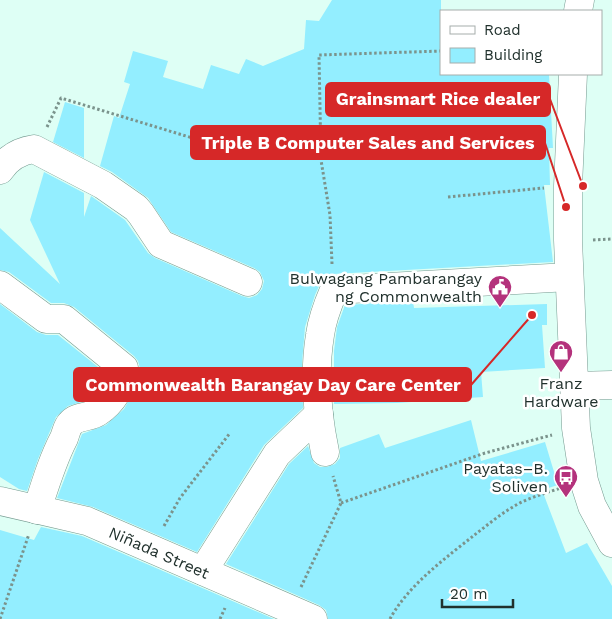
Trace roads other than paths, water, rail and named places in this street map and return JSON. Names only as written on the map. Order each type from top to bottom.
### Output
[{"type":"street","points":[[572,82],[568,186],[569,277],[576,428],[584,481],[592,506],[612,543]]},
{"type":"street","points":[[0,170],[6,160],[25,150],[34,150],[103,185],[141,214],[161,244],[248,282]]},
{"type":"street","points":[[325,452],[319,414],[318,361],[320,334],[326,309],[334,290],[569,277]]},
{"type":"street","points":[[1,287],[46,318],[64,319],[124,368],[125,373],[122,383],[108,404],[97,413],[77,418],[70,424],[53,460],[37,510]]},
{"type":"street","points":[[574,386],[612,385]]},
{"type":"street","points":[[204,571],[277,454],[319,414]]},
{"type":"street","name":"Niñada Street","points":[[0,501],[87,521],[302,614]]},
{"type":"place","name":"Grainsmart Rice dealer","points":[[583,186]]},
{"type":"place","name":"Triple B Computer Sales and Services","points":[[566,207]]},
{"type":"place","name":"Bulwagang Pambarangay ng Commonwealth","points":[[500,308]]},
{"type":"place","name":"Commonwealth Barangay Day Care Center","points":[[532,315]]},
{"type":"place","name":"Franz Hardware","points":[[561,373]]},
{"type":"place","name":"Payatas–B. Soliven","points":[[566,498]]}]
